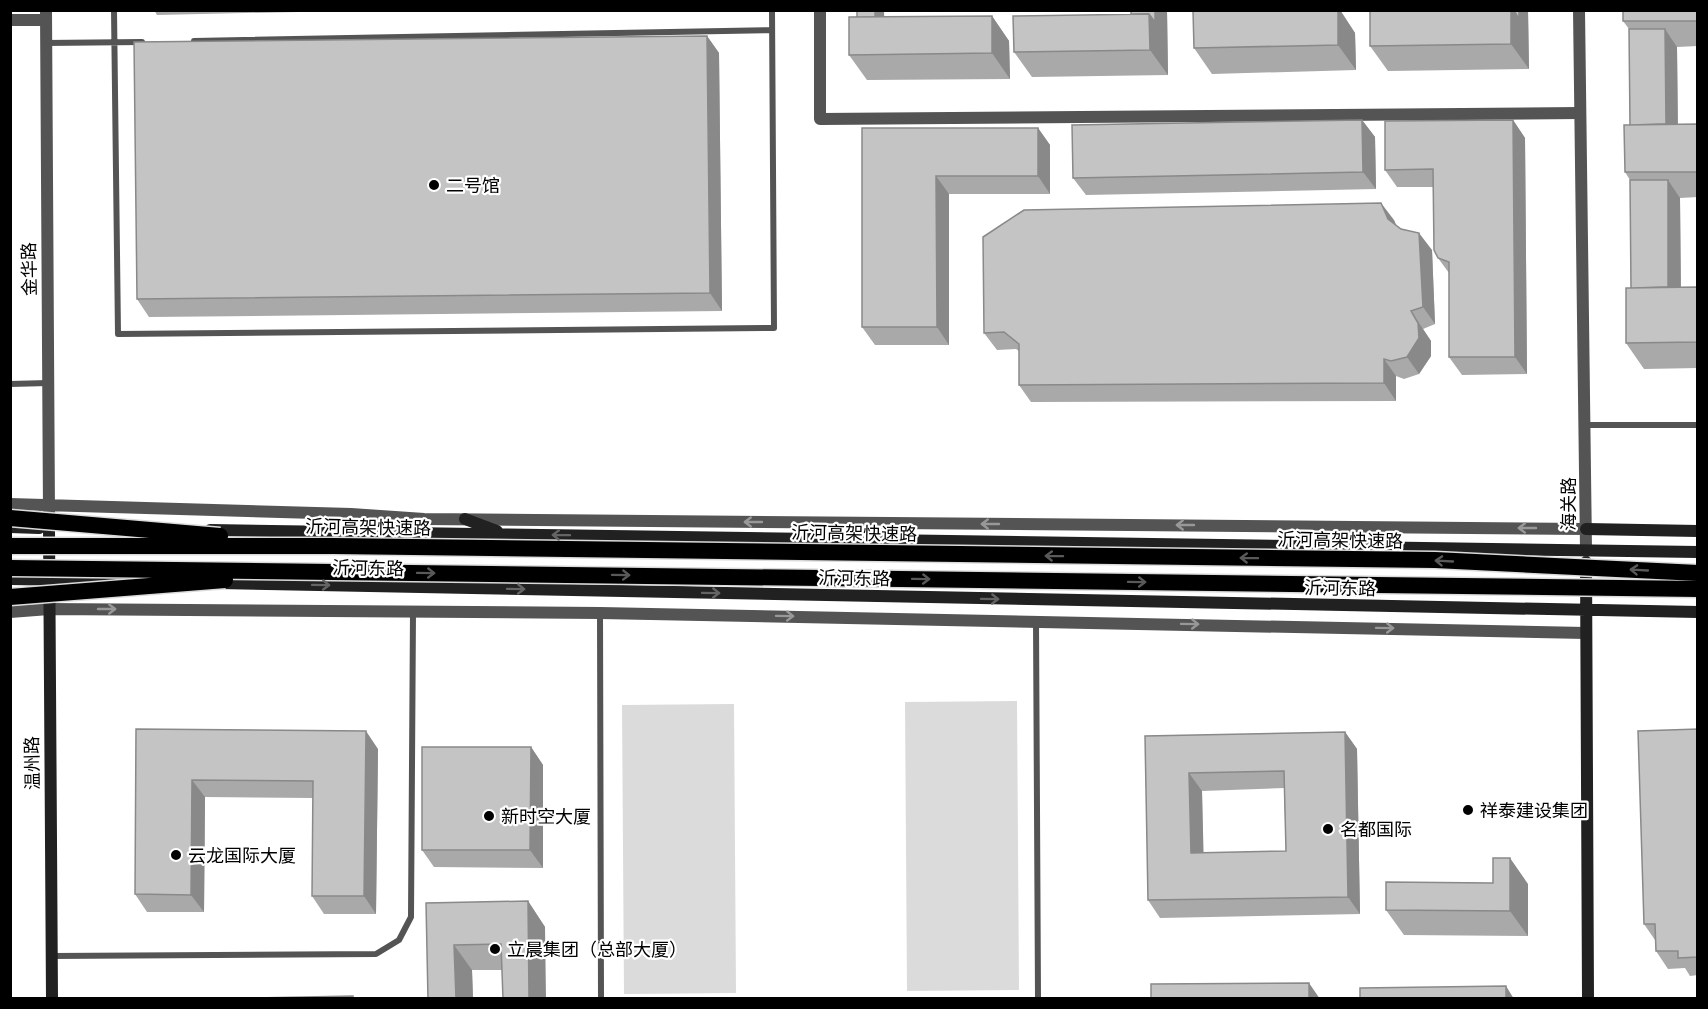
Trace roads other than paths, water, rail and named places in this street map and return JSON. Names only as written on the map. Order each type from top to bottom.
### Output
[{"type":"highway","points":[[10,518],[334,546]]},
{"type":"highway","name":"沂河高架快速路","points":[[10,546],[334,546],[1435,560],[1698,573]]},
{"type":"highway","points":[[10,568],[1698,589]]},
{"type":"highway","points":[[10,597],[331,572]]},
{"type":"main road","points":[[465,519],[507,534]]},
{"type":"main road","name":"沂河东路","points":[[10,527],[1698,552]]},
{"type":"main road","name":"温州路","points":[[49,528],[52,999]]},
{"type":"main road","points":[[1586,529],[1698,531]]},
{"type":"main road","name":"海关路","points":[[1586,549],[1588,999]]},
{"type":"main road","name":"沂河东路","points":[[10,579],[1698,612]]},
{"type":"street","points":[[820,10],[820,119],[1580,113]]},
{"type":"street","name":"海关路","points":[[1580,10],[1586,549]]},
{"type":"street","points":[[10,20],[46,15]]},
{"type":"street","name":"金华路","points":[[46,15],[49,528]]},
{"type":"street","points":[[10,504],[465,519],[1586,529]]},
{"type":"street","points":[[10,612],[49,609],[600,613],[1035,620],[1586,633]]},
{"type":"lane","points":[[114,10],[118,334],[774,328],[772,10]]},
{"type":"lane","points":[[186,41],[772,30]]},
{"type":"lane","points":[[45,43],[150,42]]},
{"type":"lane","points":[[10,384],[48,383]]},
{"type":"lane","points":[[1586,425],[1698,424]]},
{"type":"lane","points":[[52,956],[376,954],[399,940],[411,917],[413,612]]},
{"type":"lane","points":[[600,613],[601,999]]},
{"type":"lane","points":[[1035,620],[1038,999]]},
{"type":"place","name":"二号馆","points":[[434,185]]},
{"type":"place","name":"祥泰建设集团","points":[[1468,810]]},
{"type":"place","name":"新时空大厦","points":[[489,816]]},
{"type":"place","name":"名都国际","points":[[1328,829]]},
{"type":"place","name":"云龙国际大厦","points":[[176,855]]},
{"type":"place","name":"立晨集团（总部大厦）","points":[[495,949]]}]
